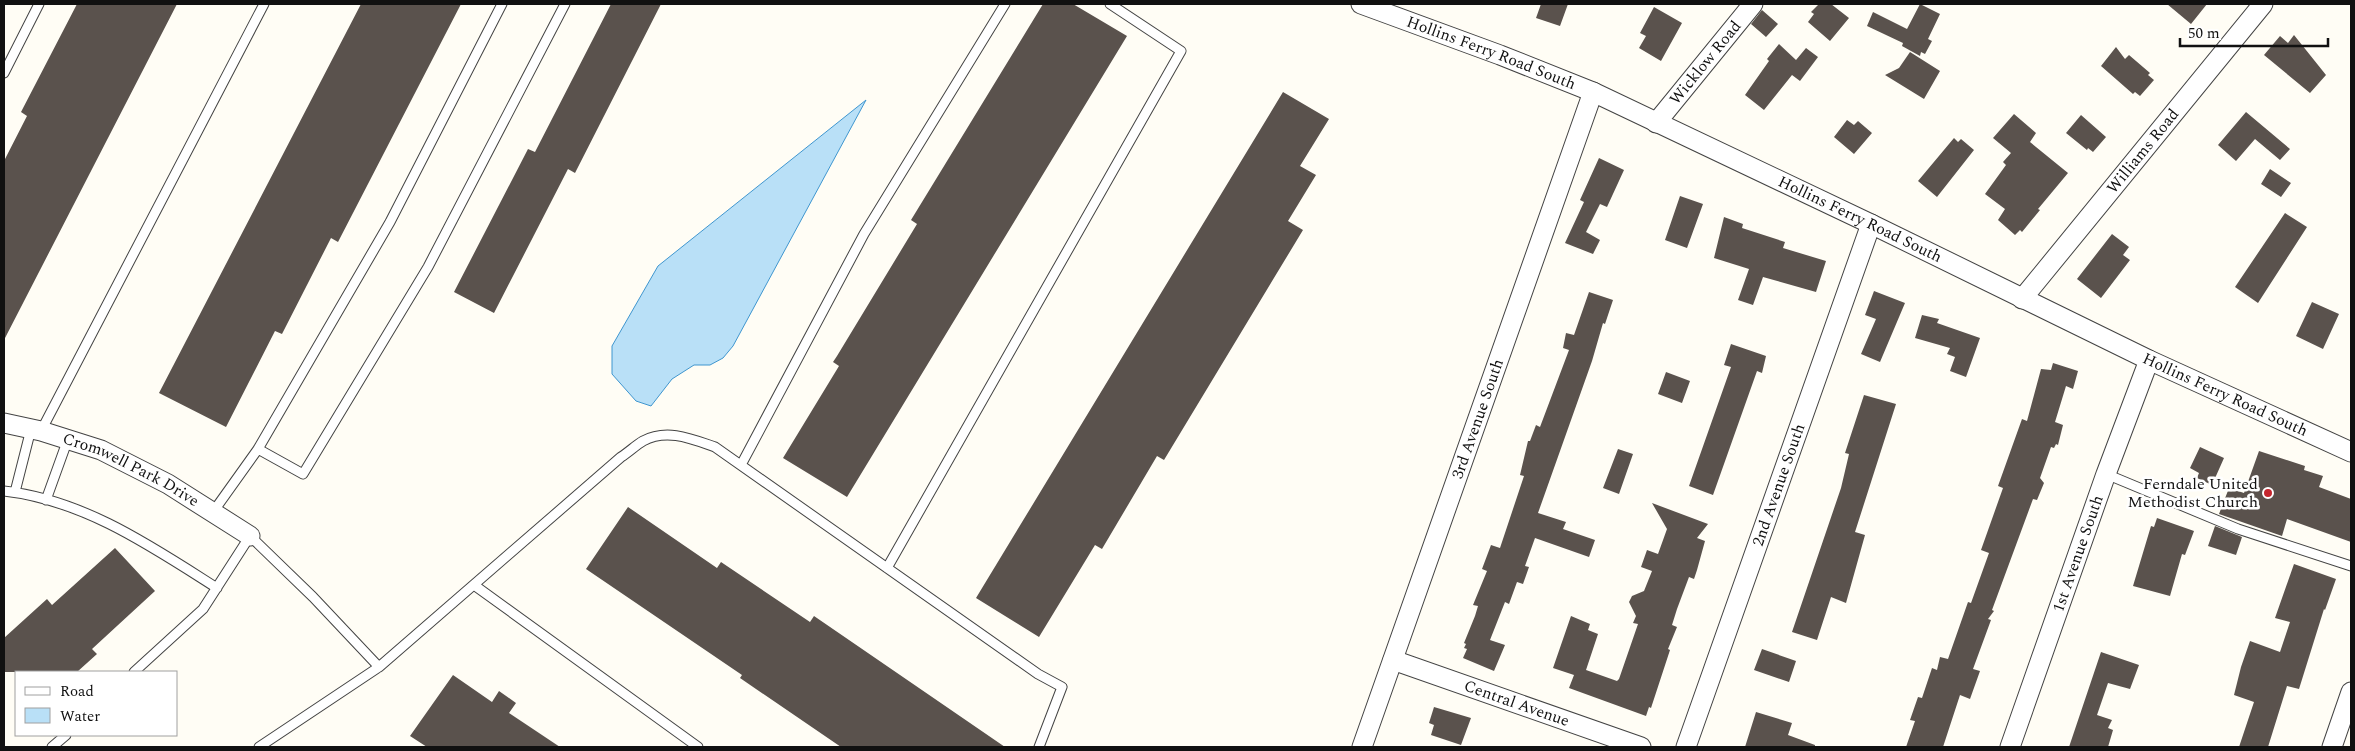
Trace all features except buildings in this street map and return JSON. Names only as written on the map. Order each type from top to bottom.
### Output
[{"type":"street","name":"Hollins Ferry Road South","points":[[1360,4],[1500,55],[1593,92],[1871,224],[2149,360],[2351,452]]},
{"type":"street","name":"Wicklow Road","points":[[1656,123],[1753,4]]},
{"type":"street","name":"Williams Road","points":[[2022,299],[2263,4]]},
{"type":"street","name":"3rd Avenue South","points":[[1362,747],[1593,92]]},
{"type":"street","name":"2nd Avenue South","points":[[1686,747],[1871,224]]},
{"type":"street","name":"1st Avenue South","points":[[2010,747],[2106,474],[2149,360]]},
{"type":"street","name":"Cromwell Park Drive","points":[[4,423],[68,438],[110,454],[168,484],[250,536]]},
{"type":"street","name":"Central Avenue","points":[[1393,660],[1641,747]]},
{"type":"street","points":[[2332,747],[2351,692]]},
{"type":"lane","points":[[4,74],[39,4]]},
{"type":"lane","points":[[14,492],[36,430],[264,4]]},
{"type":"lane","points":[[213,512],[258,449],[390,222],[502,4]]},
{"type":"lane","points":[[258,449],[303,474],[428,267],[565,4]]},
{"type":"lane","points":[[741,465],[864,234],[1005,4]]},
{"type":"lane","points":[[887,568],[1181,51],[1110,4]]},
{"type":"lane","points":[[258,747],[378,668],[644,440],[667,433],[690,438],[715,447],[1038,674],[1062,687],[1039,747]]},
{"type":"lane","points":[[46,500],[68,438]]},
{"type":"lane","points":[[2106,474],[2238,529],[2351,566]]},
{"type":"lane","points":[[4,491],[46,500],[84,512],[129,533],[217,588]]},
{"type":"lane","points":[[135,671],[203,609],[250,536],[313,597],[378,668]]},
{"type":"lane","points":[[474,585],[698,747]]},
{"type":"lane","points":[[52,747],[65,736]]},
{"type":"water","points":[[866,100],[733,346],[723,358],[710,365],[694,365],[672,379],[651,406],[636,401],[612,374],[612,346],[658,266]]},
{"type":"place","name":"Ferndale United Methodist Church","points":[[2268,493]]}]
